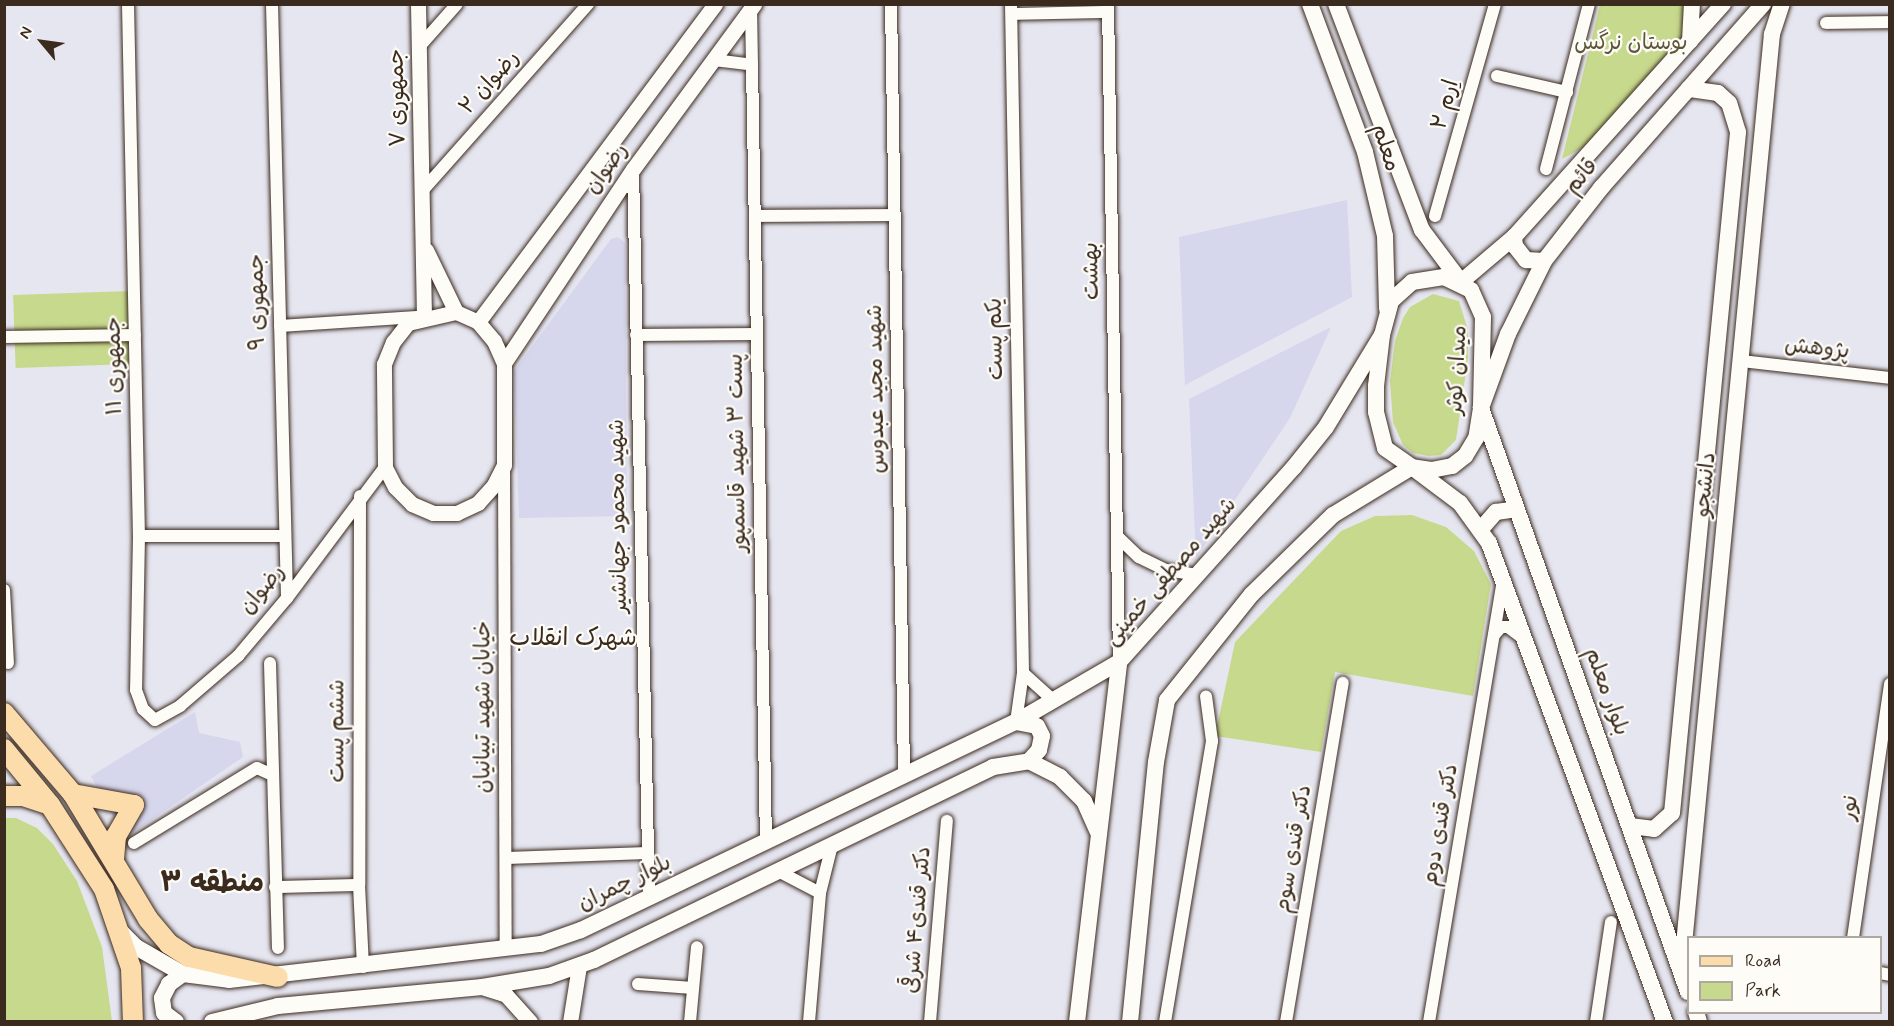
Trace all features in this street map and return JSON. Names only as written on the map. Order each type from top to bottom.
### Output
[{"type":"main road","name":"معلم","points":[[1310,4],[1365,152],[1385,236],[1387,312]]},
{"type":"main road","name":"معلم","points":[[1336,4],[1422,230],[1461,282]]},
{"type":"main road","points":[[1690,40],[1692,4]]},
{"type":"main road","name":"قائم","points":[[1461,282],[1514,237],[1723,4]]},
{"type":"main road","name":"قائم","points":[[1481,408],[1508,334],[1544,261],[1600,188],[1763,4]]},
{"type":"main road","name":"دانشجو","points":[[1681,972],[1772,34],[1782,4]]},
{"type":"main road","name":"دانشجو","points":[[1630,826],[1654,829],[1672,813],[1737,124],[1729,103],[1718,93],[1688,89]]},
{"type":"main road","points":[[1514,237],[1515,246],[1526,260],[1544,261]]},
{"type":"main road","points":[[1461,282],[1444,277],[1412,282],[1397,292],[1387,312],[1382,335],[1376,386],[1379,432],[1395,458],[1412,467],[1460,503],[1481,529],[1525,639],[1665,1022]]},
{"type":"main road","name":"میدان کوثر","points":[[1412,467],[1431,470],[1452,466],[1465,456],[1476,438],[1481,408],[1484,317],[1478,300],[1461,282]]},
{"type":"main road","name":"شهید مصطفی خمینی","points":[[1077,1022],[1119,662],[1326,427],[1382,335]]},
{"type":"main road","points":[[1716,360],[1741,361]]},
{"type":"main road","name":"بلوار معلم","points":[[1481,408],[1687,987]]},
{"type":"main road","points":[[1130,1022],[1156,762],[1167,700],[1252,594],[1333,514],[1412,467]]},
{"type":"main road","points":[[1481,529],[1496,512],[1517,510]]},
{"type":"main road","name":"بلوار چمران","points":[[118,929],[136,946],[183,974],[230,980],[278,977],[541,944],[573,933],[904,773],[1016,722],[1119,662]]},
{"type":"main road","points":[[1686,668],[1710,669]]},
{"type":"main road","points":[[4,713],[73,795],[114,858],[148,919],[169,944],[189,957],[278,977]]},
{"type":"main road","points":[[1016,722],[1037,726],[1042,736],[1039,750],[1029,761]]},
{"type":"main road","points":[[4,749],[50,805],[104,889],[131,968],[133,1022]]},
{"type":"main road","points":[[212,1022],[278,1006],[482,987],[549,976],[579,966],[993,767],[1029,761],[1060,777],[1084,801],[1098,832]]},
{"type":"main road","points":[[73,795],[134,805],[116,836],[114,858]]},
{"type":"main road","points":[[4,796],[23,796],[50,805]]},
{"type":"main road","points":[[176,1022],[164,1013],[162,998],[169,984],[183,974]]},
{"type":"street","name":"جمهوری ۱۱","points":[[128,4],[139,536],[136,690],[143,709],[155,720]]},
{"type":"street","name":"جمهوری ۹","points":[[272,4],[283,536],[287,598]]},
{"type":"street","name":"جمهوری ۷","points":[[418,4],[424,317]]},
{"type":"street","points":[[419,47],[458,4]]},
{"type":"street","name":"رضوان ۲","points":[[423,190],[588,4]]},
{"type":"street","name":"رضوان","points":[[478,322],[716,4]]},
{"type":"street","name":"شهید مجید عبدوس","points":[[891,4],[904,773]]},
{"type":"street","name":"اِرم ۲","points":[[1435,216],[1495,4]]},
{"type":"street","points":[[1546,169],[1589,4]]},
{"type":"street","name":"رضوان","points":[[504,363],[633,169],[752,7]]},
{"type":"street","name":"پست ۳ شهید قاسمپور","points":[[752,7],[765,841]]},
{"type":"street","points":[[1012,9],[1108,8]]},
{"type":"street","name":"بهشت","points":[[1108,8],[1119,662]]},
{"type":"street","name":"یکم پست","points":[[1012,9],[1023,673],[1016,722]]},
{"type":"street","points":[[1826,23],[1890,22]]},
{"type":"street","points":[[714,60],[752,65]]},
{"type":"street","points":[[1497,76],[1567,92]]},
{"type":"street","name":"شهید محمود جهانشیر","points":[[633,169],[648,897]]},
{"type":"street","points":[[754,216],[894,215]]},
{"type":"street","points":[[424,245],[456,312]]},
{"type":"street","points":[[280,326],[424,317],[456,312],[478,322],[495,341],[504,363],[504,465],[494,485],[478,503],[457,513],[433,513],[412,504],[395,487],[385,467],[384,364],[393,342],[408,323],[424,317]]},
{"type":"street","points":[[636,335],[757,334]]},
{"type":"street","points":[[4,337],[135,335]]},
{"type":"street","name":"پژوهش","points":[[1741,361],[1890,378]]},
{"type":"street","name":"خیابان شهید تبیانیان","points":[[504,465],[506,949]]},
{"type":"street","name":"رضوان","points":[[155,720],[180,706],[238,656],[287,598],[360,496],[385,467]]},
{"type":"street","name":"ششم پست","points":[[360,496],[359,885],[363,967]]},
{"type":"street","points":[[139,536],[283,536]]},
{"type":"street","points":[[1117,536],[1139,557],[1157,566],[1196,574]]},
{"type":"street","name":"دکتر قندی دوم","points":[[1429,1022],[1503,581]]},
{"type":"street","points":[[4,590],[8,663]]},
{"type":"street","points":[[1494,635],[1501,627],[1508,627],[1525,639]]},
{"type":"street","points":[[270,663],[278,948]]},
{"type":"street","points":[[1023,673],[1054,701]]},
{"type":"street","name":"دکتر قندی سوم","points":[[1286,1022],[1343,683]]},
{"type":"street","name":"نور","points":[[1853,936],[1890,684]]},
{"type":"street","points":[[1165,1022],[1212,741],[1206,696]]},
{"type":"street","points":[[134,843],[257,768],[273,775]]},
{"type":"street","name":"دکتر قندی۴ شرقی","points":[[930,1022],[947,821]]},
{"type":"street","points":[[809,1022],[820,893],[832,845]]},
{"type":"street","points":[[506,858],[648,853]]},
{"type":"street","points":[[778,871],[820,893]]},
{"type":"street","points":[[275,887],[359,885]]},
{"type":"street","points":[[1596,1022],[1611,922]]},
{"type":"street","points":[[690,1022],[697,946]]},
{"type":"street","points":[[570,1022],[579,966]]},
{"type":"street","points":[[638,984],[693,988]]},
{"type":"street","points":[[482,987],[506,995],[530,1022]]},
{"type":"shaded area","points":[[1347,200],[1352,297],[1185,385],[1179,237]]},
{"type":"shaded area","points":[[618,237],[625,243],[627,516],[519,518],[514,371],[611,239]]},
{"type":"shaded area","points":[[1331,327],[1290,418],[1196,558],[1189,399]]},
{"type":"shaded area","points":[[195,712],[199,733],[240,742],[243,757],[125,838],[91,776]]},
{"type":"green space","name":"بوستان نرگس","points":[[1600,5],[1688,5],[1684,35],[1593,142],[1562,159]]},
{"type":"green space","points":[[130,291],[133,364],[16,368],[13,295]]},
{"type":"green space","points":[[1433,294],[1459,301],[1468,330],[1468,358],[1456,440],[1441,455],[1429,456],[1413,453],[1403,445],[1393,422],[1390,381],[1395,341],[1403,318],[1410,307]]},
{"type":"green space","points":[[1412,515],[1446,527],[1474,551],[1491,584],[1473,696],[1335,672],[1321,752],[1215,736],[1235,642],[1341,531],[1375,516]]},
{"type":"green space","points":[[5,818],[16,818],[37,828],[53,844],[77,881],[102,947],[112,1021],[5,1021]]},
{"type":"district","name":"شهرک انقلاب","points":[[573,639]]},
{"type":"district","name":"منطقه ۳","points":[[212,884]]}]
